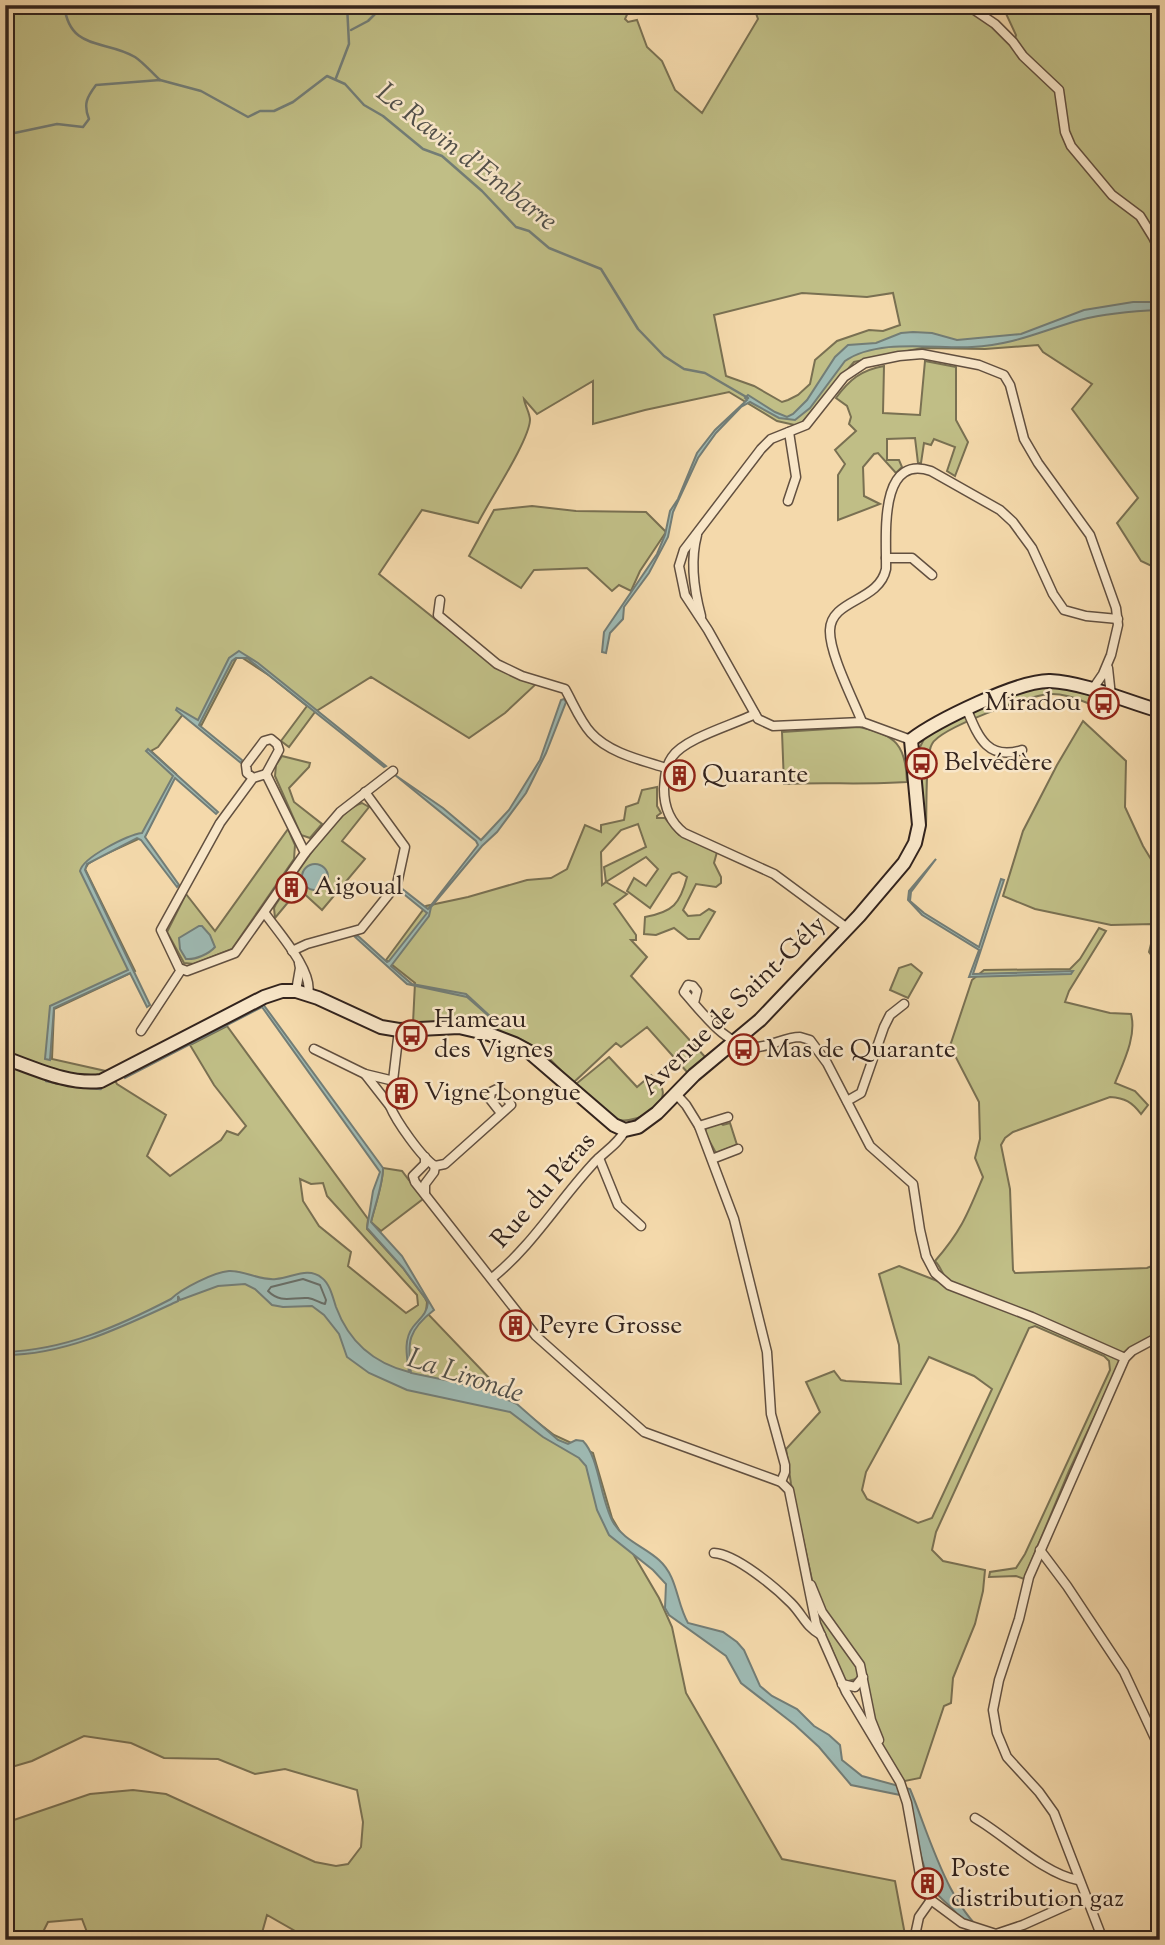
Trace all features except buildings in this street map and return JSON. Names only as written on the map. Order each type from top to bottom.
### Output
[{"type":"street","points":[[967,5],[995,24],[1059,90],[1065,132],[1071,146],[1112,195],[1140,216],[1160,252]]},
{"type":"street","points":[[1111,696],[1108,672],[1118,619],[1098,553],[1090,535],[1028,447],[1020,430],[1008,380],[996,371],[914,354],[865,363],[844,377],[806,425],[766,443],[682,554],[679,566],[685,595],[741,685],[755,715],[767,725],[862,722],[911,740],[924,730],[967,710],[1039,682],[1064,683],[1160,711]]},
{"type":"street","points":[[788,501],[796,477],[789,432]]},
{"type":"street","points":[[862,722],[832,642],[831,624],[841,609],[879,585],[885,574],[891,489],[899,478],[909,471],[926,469],[1000,510],[1013,522],[1032,548],[1053,594],[1064,610],[1086,617],[1118,619]]},
{"type":"street","points":[[698,532],[694,549],[695,580],[702,620]]},
{"type":"street","points":[[886,558],[912,558],[932,575]]},
{"type":"street","points":[[440,600],[438,615],[497,664],[522,676],[565,689],[588,730],[600,740],[614,750],[666,768]]},
{"type":"street","points":[[1092,690],[1109,661]]},
{"type":"street","points":[[967,710],[978,735],[987,746],[1001,752],[1022,750]]},
{"type":"street","points":[[755,715],[681,748],[671,758],[666,768],[667,813],[676,826],[693,838],[774,874],[847,928]]},
{"type":"street","points":[[181,970],[161,929],[220,823],[253,778],[265,774],[279,750],[278,745],[271,739],[264,741],[246,765],[247,773],[253,778]]},
{"type":"street","name":"Avenue de Saint-Gély","points":[[625,1130],[641,1125],[694,1075],[760,1020],[904,863],[918,835],[911,740]]},
{"type":"street","points":[[181,970],[195,969],[235,953],[305,853],[340,812],[393,771]]},
{"type":"street","points":[[265,774],[305,853]]},
{"type":"street","points":[[292,951],[307,944],[361,929],[397,884],[405,847],[365,792]]},
{"type":"street","points":[[264,912],[305,972],[309,984],[302,992]]},
{"type":"street","points":[[299,963],[302,992]]},
{"type":"street","points":[[141,1031],[181,970]]},
{"type":"street","points":[[5,1058],[75,1080],[106,1080],[264,997],[282,991],[302,992],[375,1026],[399,1030],[464,1027],[515,1044],[552,1070],[608,1121],[625,1130]]},
{"type":"street","points":[[694,1003],[733,1043],[758,1047],[788,1038],[806,1038],[814,1044],[827,1063],[870,1146],[913,1184],[924,1248],[930,1264],[941,1279],[949,1285],[1032,1317],[1125,1358]]},
{"type":"street","points":[[847,1101],[861,1093],[884,1027],[890,1016],[904,1003]]},
{"type":"street","points":[[390,1106],[399,1030]]},
{"type":"street","points":[[314,1049],[381,1080],[394,1082]]},
{"type":"street","points":[[365,1073],[425,1157],[435,1166]]},
{"type":"street","points":[[676,1094],[699,1126],[736,1227],[767,1352],[771,1414],[785,1465],[781,1482]]},
{"type":"street","points":[[435,1166],[445,1164],[501,1113]]},
{"type":"street","points":[[699,1126],[728,1117]]},
{"type":"street","name":"Rue du Péras","points":[[492,1278],[513,1260],[625,1130]]},
{"type":"street","points":[[712,1158],[738,1149]]},
{"type":"street","points":[[425,1157],[425,1164],[413,1176],[415,1182],[543,1344],[644,1432],[781,1482],[789,1490],[812,1610],[842,1684],[900,1782],[922,1886],[931,1900],[957,1920],[982,1931],[1001,1933],[1072,1903],[1086,1900]]},
{"type":"street","points":[[599,1158],[618,1205],[641,1226]]},
{"type":"street","points":[[426,1196],[425,1184],[435,1166]]},
{"type":"street","points":[[415,1182],[425,1184]]},
{"type":"street","points":[[1103,1940],[1054,1813],[1040,1792],[1009,1761],[999,1741],[993,1718],[994,1703],[1029,1577],[1125,1358],[1132,1351],[1160,1336]]},
{"type":"street","points":[[1040,1550],[1124,1672],[1160,1749]]},
{"type":"street","points":[[714,1553],[728,1556],[769,1585],[794,1606],[807,1626],[821,1635]]},
{"type":"street","points":[[806,1574],[822,1612],[860,1665],[872,1720],[886,1759]]},
{"type":"street","points":[[842,1684],[855,1687],[863,1677]]},
{"type":"street","points":[[975,1818],[1063,1877],[1078,1881]]},
{"type":"street","points":[[914,1940],[919,1917],[931,1900]]},
{"type":"shaded area","points":[[5,5],[654,5],[641,12],[629,10],[625,19],[628,22],[637,20],[647,47],[662,61],[675,90],[702,113],[758,19],[753,5],[964,5],[1015,39],[1016,35],[1002,5],[1160,5],[1160,570],[1141,561],[1117,523],[1138,498],[1072,409],[1092,384],[1043,352],[1038,345],[985,349],[922,348],[854,362],[799,426],[777,421],[729,392],[593,424],[593,381],[537,414],[524,399],[530,417],[528,430],[478,523],[422,510],[379,574],[440,623],[536,684],[505,713],[469,738],[371,677],[315,712],[289,747],[281,741],[307,706],[270,676],[238,655],[201,726],[184,713],[158,747],[151,751],[176,774],[145,836],[99,857],[85,869],[135,971],[54,1009],[52,1059],[110,1072],[117,1084],[166,1115],[147,1156],[170,1176],[221,1140],[227,1131],[238,1135],[246,1126],[214,1085],[190,1045],[227,1026],[368,1219],[367,1229],[403,1268],[425,1298],[426,1312],[514,1404],[554,1435],[593,1453],[612,1518],[659,1598],[672,1627],[686,1693],[782,1859],[895,1881],[906,1940],[311,1940],[267,1915],[260,1940],[90,1940],[82,1919],[48,1922],[39,1940],[5,1940],[5,1823],[90,1794],[133,1790],[166,1794],[315,1862],[336,1866],[348,1864],[361,1847],[363,1822],[357,1790],[285,1769],[255,1774],[218,1759],[164,1758],[131,1743],[84,1736],[32,1761],[5,1769]],"holes":[[[802,293],[867,297],[893,293],[900,325],[883,331],[869,330],[837,341],[815,360],[810,384],[798,395],[782,402],[754,386],[726,376],[714,315]],[[300,1179],[311,1184],[323,1183],[327,1196],[417,1295],[418,1305],[406,1313],[348,1266],[351,1252],[319,1226],[303,1201]]]},
{"type":"shaded area","points":[[925,361],[956,367],[956,420],[968,442],[955,476],[947,471],[955,447],[934,439],[931,445],[924,443],[921,463],[918,463],[915,438],[887,439],[887,460],[899,460],[902,467],[896,473],[878,453],[863,467],[864,496],[880,504],[838,520],[838,475],[845,464],[835,450],[856,431],[849,424],[851,417],[847,406],[836,398],[856,377],[884,366],[883,413],[920,415]]},
{"type":"shaded area","points":[[532,506],[576,511],[646,512],[666,532],[640,571],[631,591],[619,585],[612,591],[587,568],[534,570],[521,588],[469,556],[494,510]]},
{"type":"shaded area","points":[[1044,684],[1098,696],[1090,704],[1059,694],[1039,696],[986,713],[939,737],[930,750],[926,824],[922,823],[919,749],[925,737],[980,707]]},
{"type":"shaded area","points":[[1083,721],[1126,761],[1125,807],[1143,846],[1160,874],[1160,961],[1155,960],[1149,952],[1153,924],[1111,925],[1035,909],[1003,896],[1023,831]]},
{"type":"shaded area","points":[[859,727],[882,733],[897,744],[904,759],[907,782],[784,784],[782,732]]},
{"type":"shaded area","points":[[282,756],[310,763],[289,788],[294,802],[322,824],[310,838],[301,835],[275,776],[276,765]]},
{"type":"shaded area","points":[[657,787],[657,806],[661,813],[657,818],[665,818],[679,835],[717,852],[714,863],[721,883],[716,887],[696,884],[683,910],[688,916],[700,915],[709,909],[715,912],[699,939],[688,939],[674,928],[656,935],[644,934],[645,917],[669,909],[678,900],[687,877],[679,872],[672,874],[650,908],[627,891],[634,878],[646,886],[658,869],[646,857],[606,882],[627,894],[614,904],[636,935],[636,940],[631,940],[647,957],[631,976],[706,1058],[688,1073],[647,1027],[621,1047],[616,1043],[573,1083],[546,1055],[522,1040],[462,1023],[413,1023],[415,983],[386,960],[426,906],[527,880],[551,878],[567,869],[585,825],[601,832],[601,825],[624,820],[626,807],[638,803],[642,790]],"holes":[[[638,824],[646,847],[604,867],[606,882],[602,885],[601,852],[621,830]]]},
{"type":"shaded area","points":[[362,803],[369,807],[342,841],[365,859],[322,910],[299,889],[275,918],[276,904],[315,847],[340,818]]},
{"type":"shaded area","points":[[288,829],[295,845],[294,859],[232,949],[194,964],[184,963],[167,932],[186,894],[215,931]]},
{"type":"shaded area","points":[[1099,928],[1106,931],[1065,1002],[1110,1013],[1131,1014],[1131,1040],[1115,1083],[1135,1091],[1148,1105],[1141,1114],[1128,1101],[1110,1097],[1013,1132],[1001,1145],[1010,1189],[1015,1273],[1147,1268],[1160,1265],[1160,1332],[1123,1353],[950,1283],[935,1261],[963,1221],[983,1177],[975,1158],[980,1139],[979,1102],[950,1046],[972,980],[984,970],[1070,969],[1080,959]]},
{"type":"shaded area","points":[[911,964],[922,973],[908,998],[890,990],[899,968]]},
{"type":"shaded area","points":[[609,1057],[637,1087],[651,1075],[659,1083],[663,1096],[654,1109],[629,1120],[613,1118],[576,1084]]},
{"type":"shaded area","points":[[730,1123],[737,1145],[716,1153],[705,1133],[706,1128]]},
{"type":"shaded area","points":[[383,1168],[402,1171],[423,1199],[381,1231],[371,1222]]},
{"type":"shaded area","points":[[899,1266],[941,1281],[1045,1324],[1119,1359],[1120,1362],[1069,1471],[1024,1579],[1016,1576],[989,1577],[990,1572],[1016,1568],[1025,1554],[1110,1370],[1109,1361],[1104,1356],[1035,1326],[1029,1328],[936,1532],[932,1550],[943,1561],[985,1570],[983,1591],[975,1624],[953,1678],[951,1703],[944,1706],[920,1778],[900,1782],[886,1760],[863,1677],[845,1682],[829,1642],[813,1624],[809,1611],[812,1580],[786,1449],[820,1412],[806,1382],[834,1371],[841,1380],[846,1381],[901,1384],[899,1345],[879,1274]],"holes":[[[929,1357],[974,1376],[992,1389],[932,1518],[918,1523],[867,1499],[862,1490],[866,1472]]]},
{"type":"water","points":[[1133,302],[1160,302],[1160,310],[1090,318],[987,346],[907,346],[874,349],[845,361],[810,408],[795,420],[779,418],[750,402],[741,407],[716,433],[698,458],[673,512],[668,537],[649,573],[624,607],[623,619],[610,633],[606,653],[602,652],[604,632],[657,554],[665,535],[670,511],[678,499],[697,453],[715,430],[747,400],[745,398],[748,395],[787,417],[807,400],[835,357],[848,345],[876,343],[901,333],[913,332],[932,333],[957,340],[1021,334],[1084,310]]},
{"type":"water","points":[[239,651],[258,663],[386,766],[247,658],[236,658],[199,725],[242,760],[241,763],[176,710],[177,708],[198,720],[229,658]]},
{"type":"water","points":[[561,700],[566,702],[546,753],[526,793],[497,832],[431,907],[429,916],[391,966],[412,984],[466,994],[492,1018],[492,1027],[491,1018],[467,997],[407,984],[355,937],[358,936],[389,961],[427,913],[400,891],[401,888],[428,909],[478,845],[395,775],[443,808],[481,840],[509,810],[540,760]]},
{"type":"water","points":[[148,749],[218,812],[216,814],[175,778],[145,837],[179,885],[177,887],[137,838],[87,864],[85,870],[150,1005],[147,1007],[130,973],[54,1008],[50,1060],[45,1059],[50,1006],[128,970],[80,871],[97,853],[142,833],[173,776],[146,751]]},
{"type":"water","points":[[936,859],[911,892],[910,901],[924,913],[979,947],[1001,879],[1004,880],[973,974],[1073,971],[1071,974],[969,977],[979,950],[922,915],[908,900],[909,891]]},
{"type":"water","points":[[315,864],[324,868],[328,877],[324,886],[315,890],[306,886],[302,877],[306,868]]},
{"type":"water","points":[[199,926],[210,935],[215,947],[202,956],[186,959],[180,949],[179,938]]},
{"type":"water","points":[[263,1004],[383,1168],[371,1222],[402,1256],[434,1310],[419,1324],[411,1337],[411,1373],[479,1387],[517,1404],[558,1440],[568,1444],[576,1440],[583,1441],[593,1457],[613,1522],[622,1534],[653,1555],[665,1567],[688,1623],[723,1632],[737,1642],[744,1650],[760,1686],[772,1696],[797,1709],[814,1726],[829,1735],[840,1745],[842,1760],[862,1776],[910,1789],[952,1891],[977,1927],[993,1940],[973,1937],[957,1914],[934,1890],[922,1859],[909,1800],[900,1795],[851,1785],[819,1747],[741,1683],[726,1656],[669,1615],[665,1608],[666,1584],[653,1570],[609,1535],[597,1510],[586,1466],[579,1458],[543,1437],[510,1412],[407,1390],[369,1373],[347,1357],[339,1334],[324,1315],[312,1306],[272,1305],[255,1289],[245,1284],[218,1286],[180,1300],[178,1296],[178,1301],[72,1345],[28,1354],[5,1355],[5,1352],[49,1347],[91,1335],[171,1299],[215,1274],[235,1271],[270,1279],[311,1273],[322,1278],[327,1284],[341,1319],[355,1341],[384,1363],[409,1372],[408,1337],[425,1313],[428,1302],[403,1268],[367,1228],[373,1191],[380,1172],[262,1007],[125,1078],[124,1076]]},
{"type":"waterway","points":[[64,5],[73,30],[81,37],[135,57],[160,80]]},
{"type":"waterway","points":[[336,78],[349,44],[347,5]]},
{"type":"waterway","points":[[351,30],[368,21],[384,5]]},
{"type":"waterway","name":"Le Ravin d'Embarre","points":[[5,135],[57,124],[83,127],[89,119],[87,101],[96,85],[160,80],[201,91],[248,117],[260,111],[274,111],[293,102],[327,76],[345,84],[364,105],[383,116],[423,149],[442,156],[482,191],[516,227],[529,231],[549,248],[601,269],[638,329],[664,356],[684,369],[705,373],[748,398]]},
{"type":"waterway","points":[[46,1081],[101,1089]]},
{"type":"place","name":"Miradou","points":[[1104,703]]},
{"type":"place","name":"Belvédère","points":[[921,763]]},
{"type":"place","name":"Quarante","points":[[679,775]]},
{"type":"place","name":"Aigoual","points":[[291,887]]},
{"type":"place","name":"Hameau des Vignes","points":[[411,1035]]},
{"type":"place","name":"Mas de Quarante","points":[[743,1050]]},
{"type":"place","name":"Vigne Longue","points":[[401,1093]]},
{"type":"place","name":"Peyre Grosse","points":[[516,1326]]},
{"type":"place","name":"Poste distribution gaz","points":[[928,1884]]},
{"type":"water label","name":"La Lironde","points":[[465,1377]]}]
